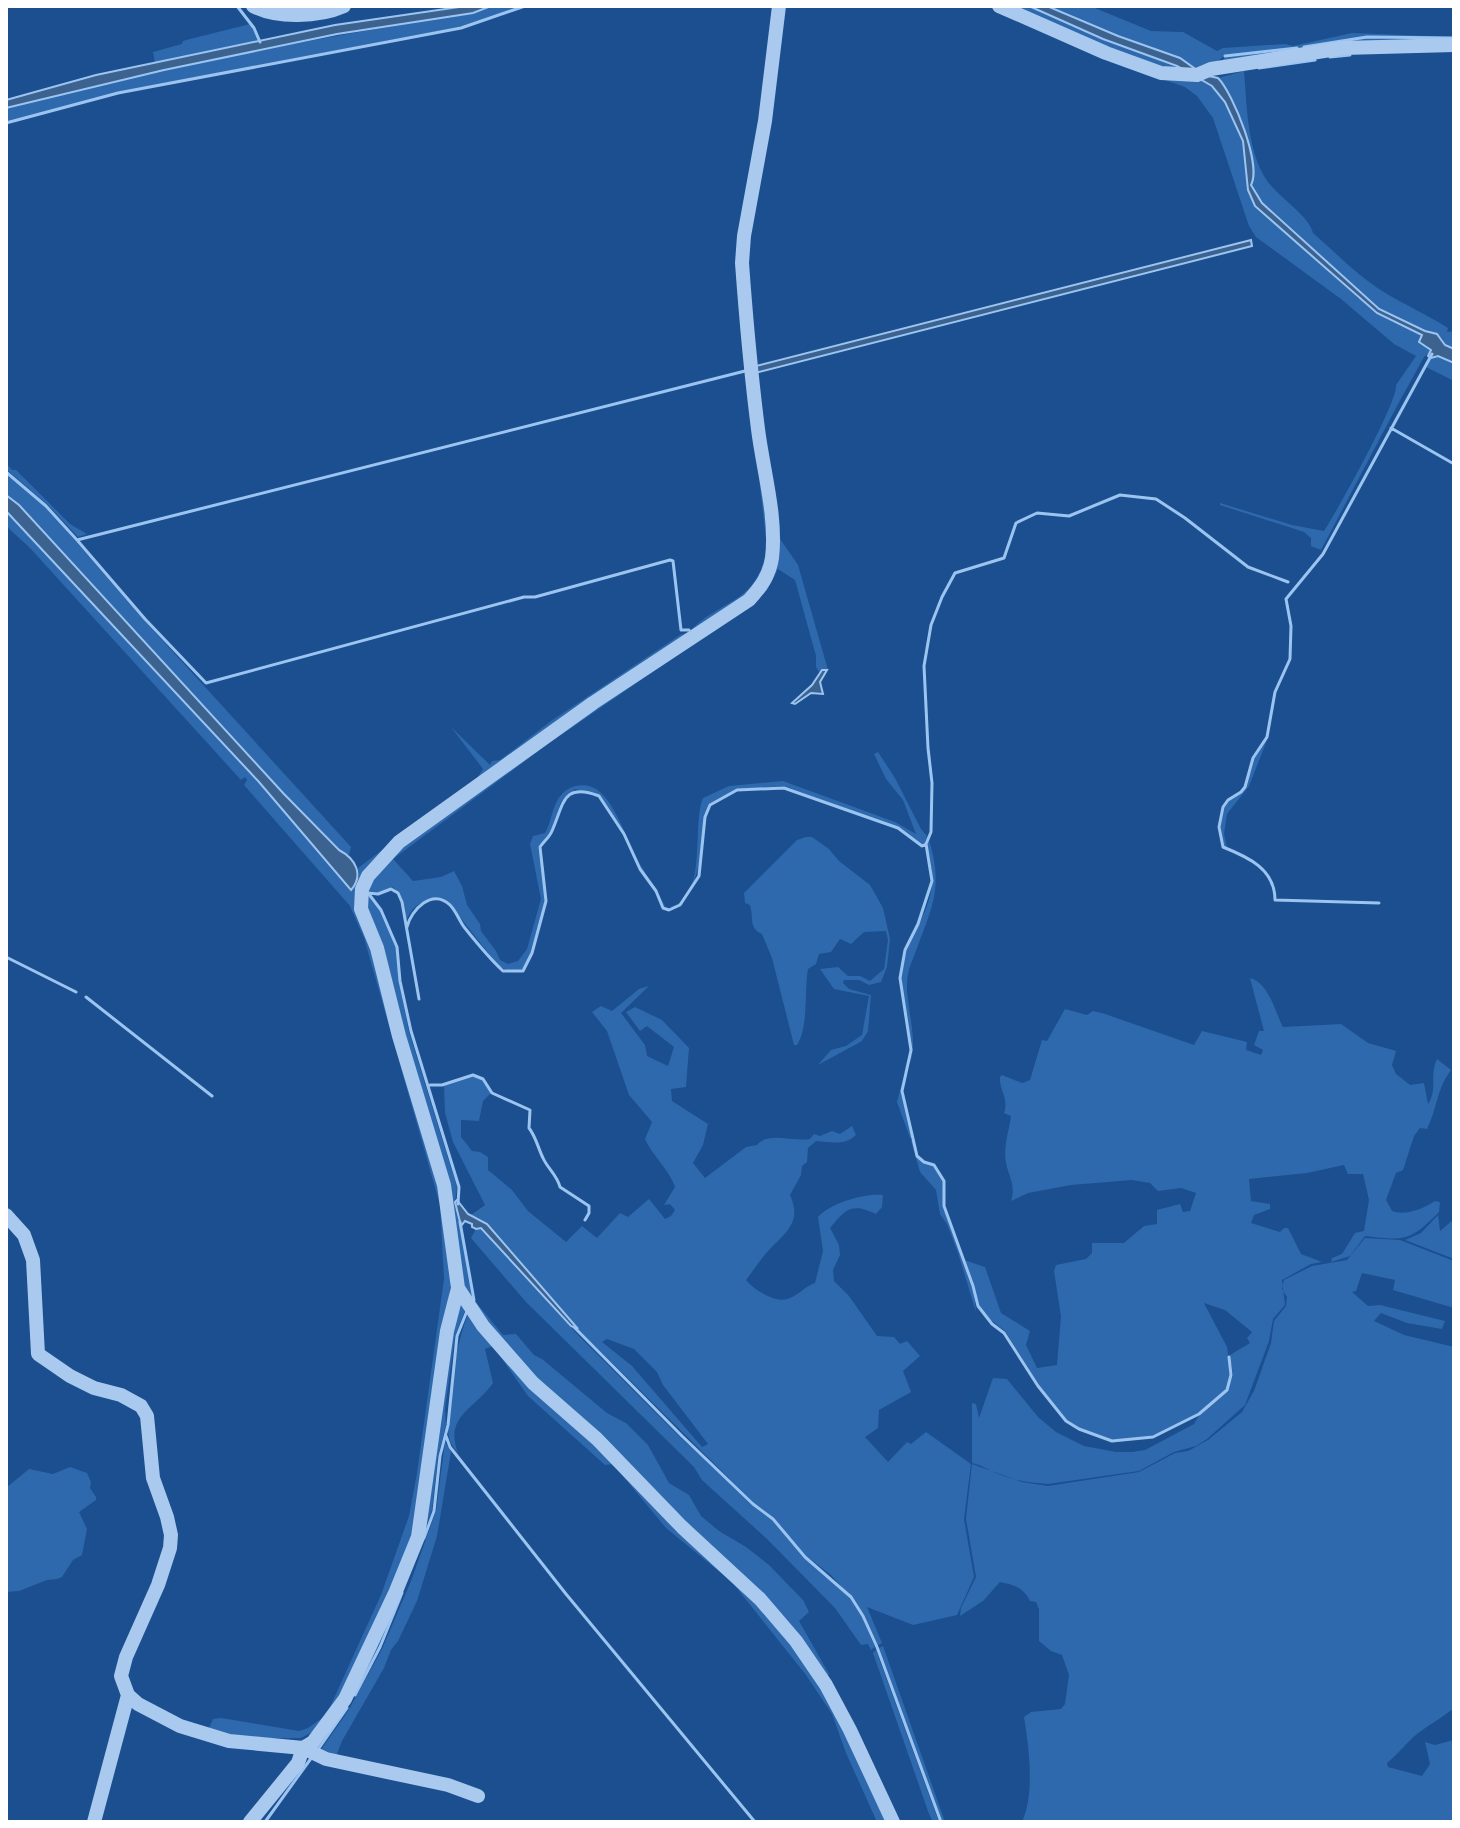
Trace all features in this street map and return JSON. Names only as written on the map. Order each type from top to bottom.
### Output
[{"type":"street","points":[[253,6],[274,14],[286,12],[302,15],[344,6]]},
{"type":"street","points":[[250,1822],[298,1763],[303,1748],[313,1742],[345,1699],[418,1537],[447,1331],[458,1288],[444,1185],[399,1036],[377,948],[361,909],[362,889],[368,876],[399,842],[593,703],[749,600],[769,574],[771,524],[742,263],[765,121],[779,6]]},
{"type":"street","points":[[999,6],[1106,53],[1161,73],[1197,75],[1211,69],[1343,48],[1454,45]]},
{"type":"street","points":[[6,1215],[24,1235],[33,1260],[38,1354],[70,1376],[141,1406],[147,1416],[153,1478],[171,1535],[158,1585],[126,1657],[121,1676],[128,1695],[94,1822]]},
{"type":"street","points":[[458,1288],[483,1326],[533,1383],[597,1439],[682,1527],[760,1599],[796,1641],[826,1685],[893,1822]]},
{"type":"street","points":[[128,1695],[159,1716],[207,1735],[229,1741],[303,1748],[326,1759],[448,1785],[478,1796]]},
{"type":"shaded area","points":[[466,6],[491,6],[473,13],[337,34],[164,70],[6,108],[6,100],[96,75],[335,25]]},
{"type":"shaded area","points":[[491,6],[523,6],[459,27],[138,88],[6,122],[6,108],[122,79],[238,54],[473,13]]},
{"type":"shaded area","points":[[989,6],[1106,55],[1197,77],[1212,86],[1225,102],[1243,141],[1248,190],[1255,206],[1357,297],[1389,320],[1422,335],[1432,350],[1424,357],[1321,550],[1311,546],[1311,538],[1304,532],[1220,503],[1292,525],[1324,531],[1378,433],[1396,385],[1416,356],[1394,344],[1341,299],[1256,237],[1249,226],[1213,118],[1197,96],[1185,87],[1115,62]]},
{"type":"shaded area","points":[[1011,6],[1029,6],[1185,71],[1162,71]]},
{"type":"shaded area","points":[[1029,6],[1047,6],[1180,58],[1204,75],[1218,78],[1231,98],[1244,130],[1253,162],[1251,185],[1262,203],[1379,309],[1437,334],[1445,345],[1454,349],[1454,363],[1438,356],[1428,356],[1431,350],[1419,342],[1422,335],[1377,313],[1255,206],[1248,190],[1243,141],[1225,102],[1212,86],[1177,66],[1103,39]]},
{"type":"shaded area","points":[[1047,6],[1090,6],[1151,31],[1183,32],[1217,51],[1223,48],[1293,46],[1352,33],[1454,37],[1367,36],[1299,48],[1225,55],[1218,61],[1225,57],[1299,49],[1366,38],[1419,39],[1202,72],[1180,58]]},
{"type":"shaded area","points":[[250,24],[260,42],[155,63],[153,52]]},
{"type":"shaded area","points":[[1244,71],[1251,139],[1258,164],[1269,183],[1305,219],[1313,233],[1367,281],[1448,328],[1447,332],[1454,331],[1454,349],[1445,346],[1442,338],[1379,309],[1262,203],[1251,185],[1253,162],[1245,130],[1218,78]]},
{"type":"shaded area","points":[[1251,240],[1252,246],[755,373],[756,366]]},
{"type":"shaded area","points":[[1438,356],[1454,363],[1454,381],[1426,367],[1431,358]]},
{"type":"shaded area","points":[[747,374],[769,549],[759,585],[394,846],[355,893],[439,1186],[451,1282],[413,1535],[346,1690],[318,1729],[301,1738],[246,1738],[208,1730],[213,1719],[221,1718],[299,1731],[322,1718],[330,1707],[381,1595],[409,1516],[417,1473],[444,1279],[440,1205],[364,938],[350,906],[244,785],[245,777],[241,780],[30,548],[6,526],[6,511],[259,782],[351,890],[359,876],[358,868],[476,780],[483,769],[451,727],[490,765],[551,721],[689,632],[737,598],[756,580],[767,547]]},
{"type":"shaded area","points":[[6,463],[70,524],[87,534],[78,537],[47,504],[6,469]]},
{"type":"shaded area","points":[[6,474],[46,507],[143,619],[351,847],[349,855],[340,850],[284,794],[19,505],[6,495]]},
{"type":"shaded area","points":[[6,495],[19,505],[284,794],[350,858],[357,873],[351,890],[259,782],[6,511]]},
{"type":"shaded area","points":[[774,530],[798,565],[828,670],[819,672],[816,667],[816,656],[795,580],[778,569],[767,590],[757,600],[548,744],[393,859],[413,881],[441,877],[454,871],[467,905],[500,960],[508,964],[518,961],[527,949],[541,899],[530,844],[533,836],[545,833],[562,794],[581,785],[597,789],[607,800],[643,869],[668,907],[664,906],[599,795],[575,789],[561,802],[551,832],[538,847],[545,901],[523,969],[509,971],[497,964],[447,901],[422,902],[412,910],[406,922],[399,893],[392,887],[378,893],[367,890],[387,860],[458,805],[752,599]]},
{"type":"shaded area","points":[[822,670],[827,670],[820,682],[823,694],[811,693],[792,703],[812,685]]},
{"type":"shaded area","points":[[1269,718],[1269,735],[1249,786],[1227,814],[1224,834],[1227,848],[1223,847],[1220,826],[1224,807],[1245,789],[1254,758],[1268,736]]},
{"type":"shaded area","points":[[878,752],[927,836],[925,843],[921,844],[897,827],[784,786],[735,790],[709,805],[698,868],[691,888],[703,798],[729,786],[783,781],[895,822],[916,834],[903,800],[886,779],[874,754]]},
{"type":"shaded area","points":[[812,837],[829,849],[839,861],[870,885],[883,908],[890,939],[887,967],[881,982],[869,985],[859,980],[844,980],[843,983],[849,989],[871,995],[868,1031],[862,1041],[818,1065],[831,1050],[846,1046],[862,1035],[869,996],[834,989],[820,969],[838,967],[848,976],[860,976],[870,981],[884,969],[888,940],[886,931],[864,932],[851,944],[840,939],[831,952],[819,954],[816,964],[808,969],[805,1019],[801,1037],[794,1045],[772,958],[762,934],[753,925],[750,905],[745,903],[744,893],[797,840]]},
{"type":"shaded area","points":[[929,840],[936,883],[932,907],[907,979],[913,1050],[907,1068],[911,1046],[901,976],[930,894]]},
{"type":"shaded area","points":[[367,895],[380,911],[397,947],[399,981],[409,1032],[457,1187],[455,1202],[473,1293],[470,1300],[463,1289],[447,1183],[366,909]]},
{"type":"shaded area","points":[[1250,978],[1267,992],[1283,1027],[1341,1024],[1368,1043],[1396,1051],[1392,1065],[1396,1074],[1410,1085],[1424,1083],[1428,1104],[1437,1059],[1451,1070],[1427,1129],[1420,1128],[1414,1136],[1403,1170],[1396,1173],[1386,1200],[1392,1211],[1403,1213],[1440,1202],[1439,1212],[1414,1234],[1399,1238],[1365,1236],[1350,1256],[1331,1262],[1332,1258],[1342,1254],[1355,1233],[1364,1231],[1369,1200],[1363,1174],[1348,1174],[1344,1165],[1307,1173],[1249,1179],[1251,1201],[1270,1204],[1270,1209],[1254,1215],[1251,1223],[1280,1232],[1288,1228],[1301,1254],[1322,1262],[1311,1264],[1282,1280],[1285,1305],[1273,1319],[1269,1341],[1245,1405],[1196,1446],[1174,1452],[1139,1471],[1048,1484],[1008,1478],[972,1463],[972,1403],[976,1404],[979,1418],[993,1378],[1007,1379],[1038,1417],[1056,1432],[1084,1446],[1116,1452],[1145,1450],[1194,1424],[1199,1415],[1227,1391],[1233,1375],[1230,1355],[1250,1343],[1247,1338],[1252,1332],[1225,1310],[1204,1303],[1227,1347],[1231,1376],[1226,1390],[1198,1413],[1152,1436],[1113,1440],[1079,1428],[1066,1420],[1039,1385],[1005,1331],[983,1314],[974,1292],[976,1312],[958,1253],[940,1214],[936,1190],[920,1172],[911,1141],[918,1157],[933,1165],[943,1181],[943,1207],[973,1291],[974,1285],[964,1260],[985,1267],[1001,1313],[1030,1331],[1026,1345],[1037,1368],[1057,1365],[1061,1316],[1054,1271],[1056,1265],[1086,1259],[1092,1253],[1092,1243],[1124,1243],[1144,1226],[1157,1224],[1157,1210],[1180,1204],[1183,1212],[1190,1211],[1196,1193],[1181,1188],[1158,1191],[1150,1183],[1132,1180],[1071,1185],[1028,1193],[1011,1201],[1012,1186],[1005,1151],[1011,1116],[1004,1113],[1000,1077],[1002,1075],[1022,1083],[1030,1080],[1042,1040],[1047,1041],[1065,1009],[1087,1015],[1093,1011],[1105,1014],[1194,1045],[1202,1031],[1247,1042],[1246,1050],[1261,1055],[1263,1050],[1254,1045],[1259,1031],[1264,1031]]},
{"type":"shaded area","points":[[649,986],[621,1013],[645,1045],[647,1056],[668,1066],[674,1047],[647,1026],[640,1031],[626,1012],[635,1007],[662,1020],[689,1048],[686,1087],[671,1089],[672,1101],[708,1124],[703,1145],[693,1163],[705,1178],[746,1147],[767,1139],[810,1139],[814,1134],[820,1136],[832,1131],[840,1134],[852,1126],[856,1135],[847,1141],[816,1141],[808,1148],[807,1162],[802,1166],[801,1175],[790,1195],[794,1212],[791,1225],[746,1280],[759,1291],[782,1300],[815,1283],[823,1251],[818,1217],[848,1200],[883,1195],[882,1207],[876,1214],[854,1208],[830,1228],[839,1245],[840,1255],[833,1270],[834,1281],[849,1296],[877,1336],[894,1337],[900,1344],[907,1341],[920,1356],[903,1371],[911,1392],[879,1410],[878,1428],[865,1437],[888,1462],[907,1442],[911,1444],[926,1432],[971,1464],[964,1519],[974,1577],[957,1615],[913,1625],[867,1607],[882,1643],[877,1646],[864,1615],[831,1575],[805,1555],[773,1518],[754,1503],[578,1329],[487,1224],[471,1215],[485,1205],[453,1142],[445,1113],[444,1086],[475,1076],[491,1093],[483,1101],[479,1121],[461,1120],[461,1137],[472,1151],[488,1157],[488,1170],[512,1190],[528,1211],[566,1242],[582,1226],[597,1238],[620,1213],[628,1217],[649,1199],[665,1219],[671,1216],[675,1210],[670,1204],[664,1205],[675,1187],[645,1139],[652,1122],[629,1095],[607,1031],[592,1012],[601,1006],[612,1011],[639,989]],"holes":[[[607,1339],[634,1349],[657,1372],[663,1385],[708,1444],[702,1447],[632,1366],[602,1342]]]},
{"type":"shaded area","points":[[903,1079],[901,1091],[913,1138],[910,1138],[897,1102]]},
{"type":"shaded area","points":[[457,1200],[468,1214],[487,1224],[578,1329],[571,1326],[481,1228],[476,1229],[465,1221],[461,1226]]},
{"type":"shaded area","points":[[1438,1215],[1440,1231],[1454,1219],[1454,1259],[1405,1240],[1421,1233]]},
{"type":"shaded area","points":[[481,1228],[577,1334],[681,1438],[772,1520],[804,1558],[850,1598],[875,1647],[871,1650],[868,1644],[861,1645],[835,1608],[768,1540],[702,1480],[694,1467],[526,1302],[471,1238],[476,1229]]},
{"type":"shaded area","points":[[1365,1238],[1400,1240],[1454,1261],[1454,1308],[1393,1290],[1395,1280],[1362,1273],[1356,1291],[1352,1292],[1368,1306],[1380,1305],[1445,1321],[1442,1329],[1407,1323],[1381,1313],[1374,1321],[1404,1335],[1454,1347],[1454,1708],[1417,1734],[1387,1763],[1388,1767],[1422,1776],[1430,1764],[1425,1742],[1435,1745],[1454,1740],[1454,1822],[1022,1822],[1030,1784],[1024,1717],[1031,1712],[1061,1709],[1065,1704],[1069,1675],[1062,1655],[1039,1641],[1039,1609],[1036,1602],[1030,1601],[1018,1587],[1000,1582],[983,1601],[960,1616],[976,1577],[966,1519],[972,1464],[1022,1482],[1048,1486],[1139,1472],[1208,1440],[1242,1412],[1254,1391],[1271,1343],[1274,1321],[1286,1306],[1287,1297],[1282,1289],[1284,1280],[1312,1266],[1347,1260]]},
{"type":"shaded area","points":[[458,1298],[466,1308],[455,1336],[445,1409],[446,1425],[438,1456],[432,1510],[378,1647],[351,1698],[420,1538]]},
{"type":"shaded area","points":[[475,1301],[503,1335],[516,1334],[534,1355],[607,1413],[626,1423],[648,1445],[669,1483],[689,1495],[701,1516],[769,1565],[803,1600],[809,1612],[799,1621],[829,1674],[825,1681],[797,1640],[533,1379],[485,1324]]},
{"type":"shaded area","points":[[470,1311],[760,1604],[824,1689],[889,1822],[877,1822],[832,1714],[806,1675],[732,1582],[666,1528],[613,1464],[605,1465],[528,1396],[493,1346],[485,1349],[493,1383],[458,1422],[455,1440],[458,1453],[449,1437],[448,1410],[457,1353]]},
{"type":"shaded area","points":[[445,1442],[451,1452],[437,1536],[417,1601],[335,1759],[318,1754],[348,1711],[382,1649],[411,1581],[436,1511]]},
{"type":"shaded area","points":[[70,1467],[87,1473],[90,1488],[96,1497],[79,1512],[87,1529],[82,1555],[73,1560],[62,1577],[6,1592],[6,1488],[29,1469],[53,1474]]},
{"type":"shaded area","points":[[883,1646],[945,1822],[942,1822],[879,1648]]},
{"type":"shaded area","points":[[876,1650],[939,1822],[933,1822],[929,1814],[873,1653]]},
{"type":"waterway","points":[[237,6],[254,28],[260,42]]},
{"type":"waterway","points":[[6,123],[118,93],[461,28],[525,6]]},
{"type":"waterway","points":[[1304,47],[1367,37],[1454,38]]},
{"type":"waterway","points":[[1225,56],[1297,48]]},
{"type":"waterway","points":[[1330,57],[1350,55]]},
{"type":"waterway","points":[[1259,68],[1315,60]]},
{"type":"waterway","points":[[1379,903],[1275,900],[1274,889],[1265,872],[1242,855],[1223,847],[1219,827],[1223,807],[1245,787],[1253,758],[1267,737],[1275,692],[1290,659],[1291,626],[1286,599],[1323,554],[1432,354]]},
{"type":"waterway","points":[[6,472],[46,506],[77,540],[745,371]]},
{"type":"waterway","points":[[1391,428],[1454,464]]},
{"type":"waterway","points":[[1229,1357],[1231,1375],[1227,1390],[1199,1414],[1153,1437],[1112,1441],[1066,1421],[1038,1386],[1004,1333],[992,1324],[978,1306],[944,1206],[944,1181],[934,1165],[917,1156],[902,1091],[911,1050],[900,978],[905,950],[918,924],[932,881],[926,844],[931,832],[932,783],[924,666],[931,625],[955,573],[1004,558],[1016,523],[1037,513],[1069,516],[1120,495],[1156,499],[1248,567],[1288,582]]},
{"type":"waterway","points":[[77,540],[145,619],[206,683],[670,560],[673,561],[681,630],[689,630]]},
{"type":"waterway","points":[[407,927],[423,903],[443,900],[503,971],[523,971],[532,953],[546,901],[540,847],[551,833],[566,798],[578,792],[599,796],[624,834],[663,908],[669,910],[680,905],[699,876],[705,817],[710,805],[737,790],[784,788],[898,828],[922,846],[926,844]]},
{"type":"waterway","points":[[369,893],[378,894],[391,889],[398,893],[419,999]]},
{"type":"waterway","points":[[368,893],[381,910],[397,947],[400,981],[411,1031],[459,1187],[458,1204]]},
{"type":"waterway","points":[[6,957],[76,992]]},
{"type":"waterway","points":[[86,997],[212,1096]]},
{"type":"waterway","points":[[430,1085],[442,1085],[473,1075],[483,1079],[492,1093],[530,1110],[529,1128],[543,1158],[560,1187],[589,1206],[585,1220]]},
{"type":"waterway","points":[[460,1222],[474,1300]]},
{"type":"waterway","points":[[424,1538],[434,1511],[440,1456],[448,1425],[457,1336],[467,1311]]},
{"type":"waterway","points":[[574,1327],[682,1436],[773,1519],[805,1557],[851,1597],[877,1647],[941,1822]]},
{"type":"waterway","points":[[446,1436],[450,1447],[566,1594],[755,1822]]},
{"type":"waterway","points":[[355,1695],[380,1647],[402,1593]]},
{"type":"waterway","points":[[317,1751],[347,1708]]},
{"type":"waterway","points":[[265,1822],[312,1757]]}]
